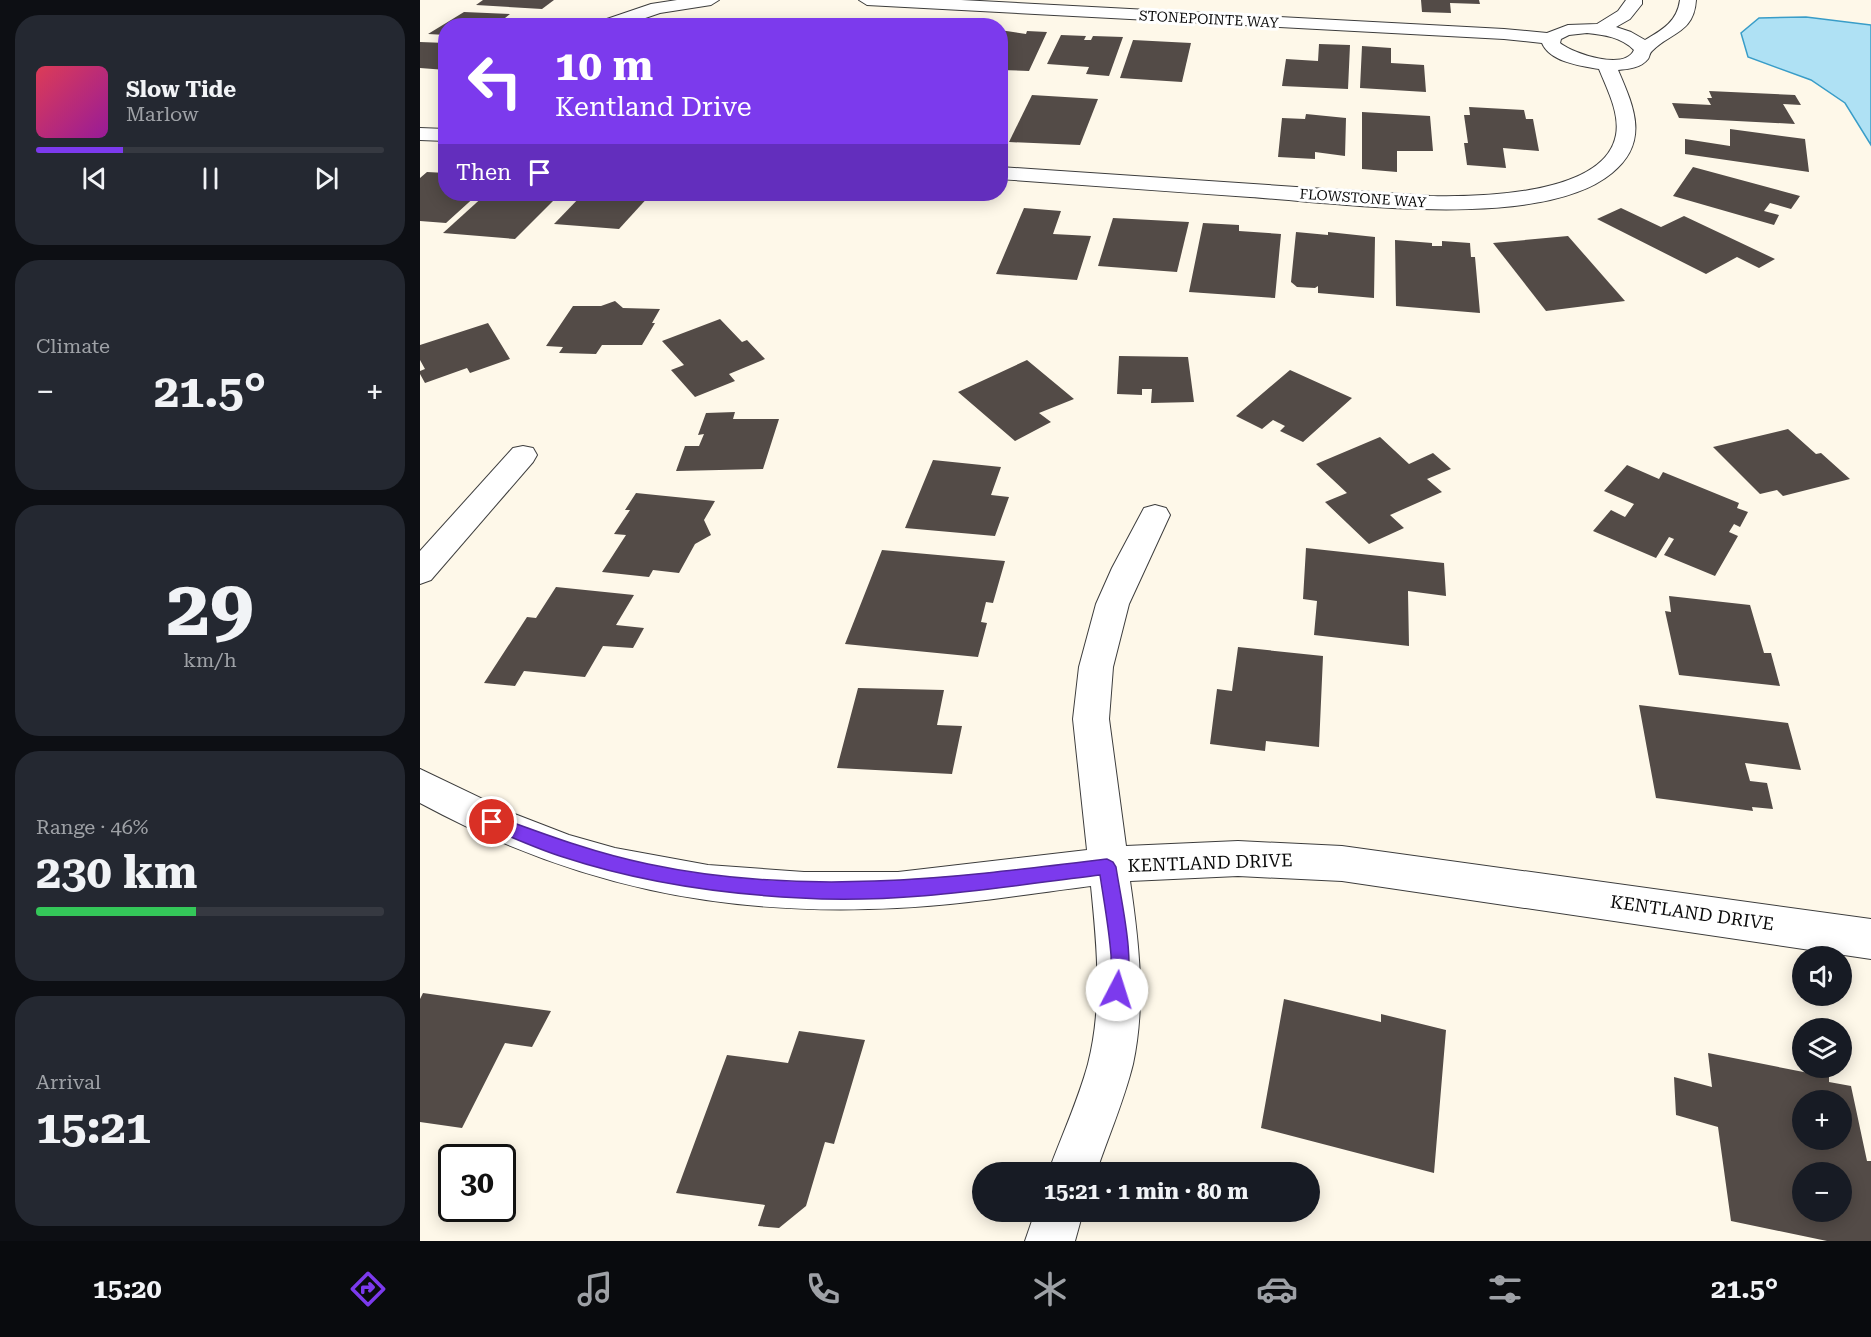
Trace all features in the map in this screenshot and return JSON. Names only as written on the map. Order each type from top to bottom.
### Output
[{"type":"street","points":[[609,7],[625,17],[688,1],[711,0]]},
{"type":"street","name":"STONEPOINTE WAY","points":[[867,0],[1481,33],[1551,39],[1555,34],[1574,29],[1601,29],[1628,37],[1643,49]]},
{"type":"street","points":[[1601,29],[1624,15],[1634,4],[1634,0]]},
{"type":"street","points":[[1551,39],[1551,45],[1564,56],[1591,64],[1619,64],[1639,59],[1643,54],[1643,49],[1686,18],[1688,0]]},
{"type":"street","name":"FLOWSTONE WAY","points":[[1008,174],[1430,203],[1466,204],[1552,193],[1591,178],[1615,159],[1626,138],[1625,112],[1606,65]]},
{"type":"street","points":[[420,134],[438,135]]},
{"type":"street","points":[[420,572],[523,455]]},
{"type":"street","points":[[1076,1162],[1110,1065],[1119,1011],[1117,990],[1120,972],[1119,952],[1091,719],[1096,701],[1096,661],[1117,588],[1155,515]]},
{"type":"street","name":"KENTLAND DRIVE","points":[[420,785],[492,822],[564,850],[647,872],[717,883],[801,891],[898,890],[1158,861],[1248,858],[1328,861],[1871,939]]},
{"type":"street","points":[[1050,1241],[1056,1222]]},
{"type":"water","points":[[1806,17],[1871,25],[1871,145],[1845,103],[1811,80],[1748,57],[1741,33],[1759,18]]},
{"type":"building","points":[[483,0],[554,0],[542,9],[476,5]]},
{"type":"building","points":[[1421,0],[1479,0],[1480,4],[1450,3],[1451,13],[1422,12]]},
{"type":"building","points":[[464,12],[510,14],[505,18],[454,18]]},
{"type":"building","points":[[438,28],[438,35],[428,34]]},
{"type":"building","points":[[1008,31],[1026,34],[1027,31],[1047,32],[1029,71],[1008,70]]},
{"type":"building","points":[[1061,35],[1086,36],[1084,40],[1091,40],[1093,36],[1123,37],[1109,76],[1086,74],[1089,67],[1047,64]]},
{"type":"building","points":[[1133,40],[1191,43],[1182,82],[1120,78]]},
{"type":"building","points":[[420,42],[438,43],[438,69],[420,68]]},
{"type":"building","points":[[1319,44],[1350,45],[1348,89],[1282,86],[1286,59],[1318,61]]},
{"type":"building","points":[[1362,46],[1391,48],[1391,63],[1424,65],[1426,92],[1360,88]]},
{"type":"building","points":[[1709,91],[1795,95],[1801,105],[1783,104],[1795,124],[1679,118],[1672,103],[1711,105],[1707,98],[1712,98]]},
{"type":"building","points":[[1032,95],[1098,99],[1080,145],[1009,142]]},
{"type":"building","points":[[1469,107],[1524,110],[1526,119],[1533,119],[1539,151],[1503,148],[1506,168],[1467,165],[1464,143],[1468,143],[1464,115],[1470,115]]},
{"type":"building","points":[[1362,112],[1430,116],[1433,151],[1397,151],[1397,172],[1362,169]]},
{"type":"building","points":[[1306,114],[1346,118],[1345,156],[1315,152],[1315,159],[1278,157],[1282,118],[1305,119]]},
{"type":"building","points":[[1730,129],[1805,139],[1809,172],[1685,154],[1685,139],[1730,146]]},
{"type":"building","points":[[1693,167],[1800,196],[1791,209],[1770,203],[1764,211],[1779,215],[1774,225],[1673,196]]},
{"type":"building","points":[[427,172],[438,173],[438,201],[470,201],[446,223],[420,221],[420,178]]},
{"type":"building","points":[[478,201],[553,201],[515,239],[443,233]]},
{"type":"building","points":[[576,201],[645,201],[619,229],[554,224]]},
{"type":"building","points":[[1024,208],[1061,211],[1053,234],[1091,236],[1077,280],[996,274]]},
{"type":"building","points":[[1621,208],[1661,227],[1684,216],[1775,259],[1759,268],[1737,257],[1706,274],[1597,219]]},
{"type":"building","points":[[1113,218],[1189,222],[1177,272],[1098,266]]},
{"type":"building","points":[[1203,223],[1239,225],[1239,231],[1281,234],[1275,298],[1189,292]]},
{"type":"building","points":[[1296,232],[1328,235],[1328,232],[1375,237],[1374,298],[1318,293],[1318,286],[1315,288],[1297,287],[1291,282]]},
{"type":"building","points":[[1568,236],[1625,301],[1546,311],[1493,243]]},
{"type":"building","points":[[1395,240],[1432,243],[1432,246],[1442,246],[1442,241],[1470,243],[1471,257],[1475,257],[1480,313],[1396,306]]},
{"type":"building","points":[[615,301],[623,308],[660,309],[642,345],[602,345],[596,354],[559,353],[563,347],[546,346],[573,306],[601,306]]},
{"type":"building","points":[[720,319],[742,342],[747,340],[765,359],[729,374],[735,381],[695,397],[671,370],[684,365],[662,341]]},
{"type":"building","points":[[488,323],[510,359],[470,373],[467,368],[425,383],[420,374],[420,371],[425,369],[420,360],[420,345]]},
{"type":"building","points":[[1119,356],[1188,357],[1194,402],[1151,403],[1152,389],[1142,389],[1142,395],[1117,394]]},
{"type":"building","points":[[1027,360],[1074,399],[1039,413],[1051,422],[1015,441],[958,392]]},
{"type":"building","points":[[1290,370],[1352,398],[1303,442],[1280,431],[1285,426],[1273,420],[1262,429],[1236,416]]},
{"type":"building","points":[[735,412],[733,419],[779,419],[763,469],[676,471],[685,446],[699,446],[704,434],[698,435],[706,413]]},
{"type":"building","points":[[1788,429],[1816,454],[1821,453],[1850,479],[1783,496],[1777,490],[1760,494],[1713,447]]},
{"type":"building","points":[[1380,437],[1409,464],[1433,453],[1451,469],[1427,479],[1442,492],[1390,515],[1404,528],[1369,544],[1325,502],[1347,493],[1316,464]]},
{"type":"building","points":[[933,460],[1001,467],[991,495],[1009,497],[995,536],[905,528]]},
{"type":"building","points":[[1627,465],[1659,479],[1663,472],[1739,503],[1737,508],[1748,512],[1740,527],[1734,524],[1729,532],[1738,536],[1715,576],[1664,555],[1674,539],[1669,537],[1656,558],[1593,531],[1611,510],[1625,517],[1634,504],[1604,491]]},
{"type":"building","points":[[636,493],[715,501],[704,520],[711,535],[695,544],[679,573],[653,570],[649,577],[602,572],[626,535],[614,534],[630,510],[625,510]]},
{"type":"building","points":[[1306,548],[1444,563],[1446,596],[1408,591],[1409,646],[1314,635],[1317,601],[1303,599]]},
{"type":"building","points":[[882,550],[1005,561],[993,603],[986,602],[981,622],[987,623],[978,657],[845,644]]},
{"type":"building","points":[[556,587],[634,595],[616,625],[644,628],[633,648],[603,646],[585,677],[524,671],[515,686],[484,683],[527,617],[536,618]]},
{"type":"building","points":[[1669,596],[1750,605],[1764,653],[1771,653],[1780,686],[1679,675],[1665,611],[1671,612]]},
{"type":"building","points":[[1238,647],[1323,656],[1319,747],[1266,741],[1265,751],[1210,744],[1217,689],[1232,691]]},
{"type":"building","points":[[858,688],[944,690],[937,725],[962,726],[952,774],[837,768]]},
{"type":"building","points":[[1639,705],[1788,723],[1801,770],[1745,763],[1750,781],[1767,783],[1773,809],[1752,807],[1753,811],[1656,798]]},
{"type":"building","points":[[423,993],[551,1011],[532,1047],[505,1043],[462,1128],[420,1122],[420,999]]},
{"type":"building","points":[[1284,999],[1381,1022],[1381,1014],[1446,1030],[1434,1173],[1261,1128]]},
{"type":"building","points":[[799,1031],[865,1040],[834,1144],[825,1142],[806,1206],[779,1228],[758,1226],[765,1205],[676,1193],[727,1055],[788,1063]]},
{"type":"building","points":[[1708,1053],[1792,1070],[1792,1078],[1829,1078],[1829,1082],[1851,1086],[1852,1090],[1792,1090],[1792,1150],[1852,1150],[1852,1091],[1867,1161],[1871,1161],[1871,1241],[1827,1241],[1731,1221],[1718,1127],[1676,1115],[1674,1077],[1712,1087]]},
{"type":"route","points":[[492,822],[527,837],[602,862],[697,881],[801,891],[898,890],[1107,867],[1119,952],[1120,972],[1117,990]]}]
